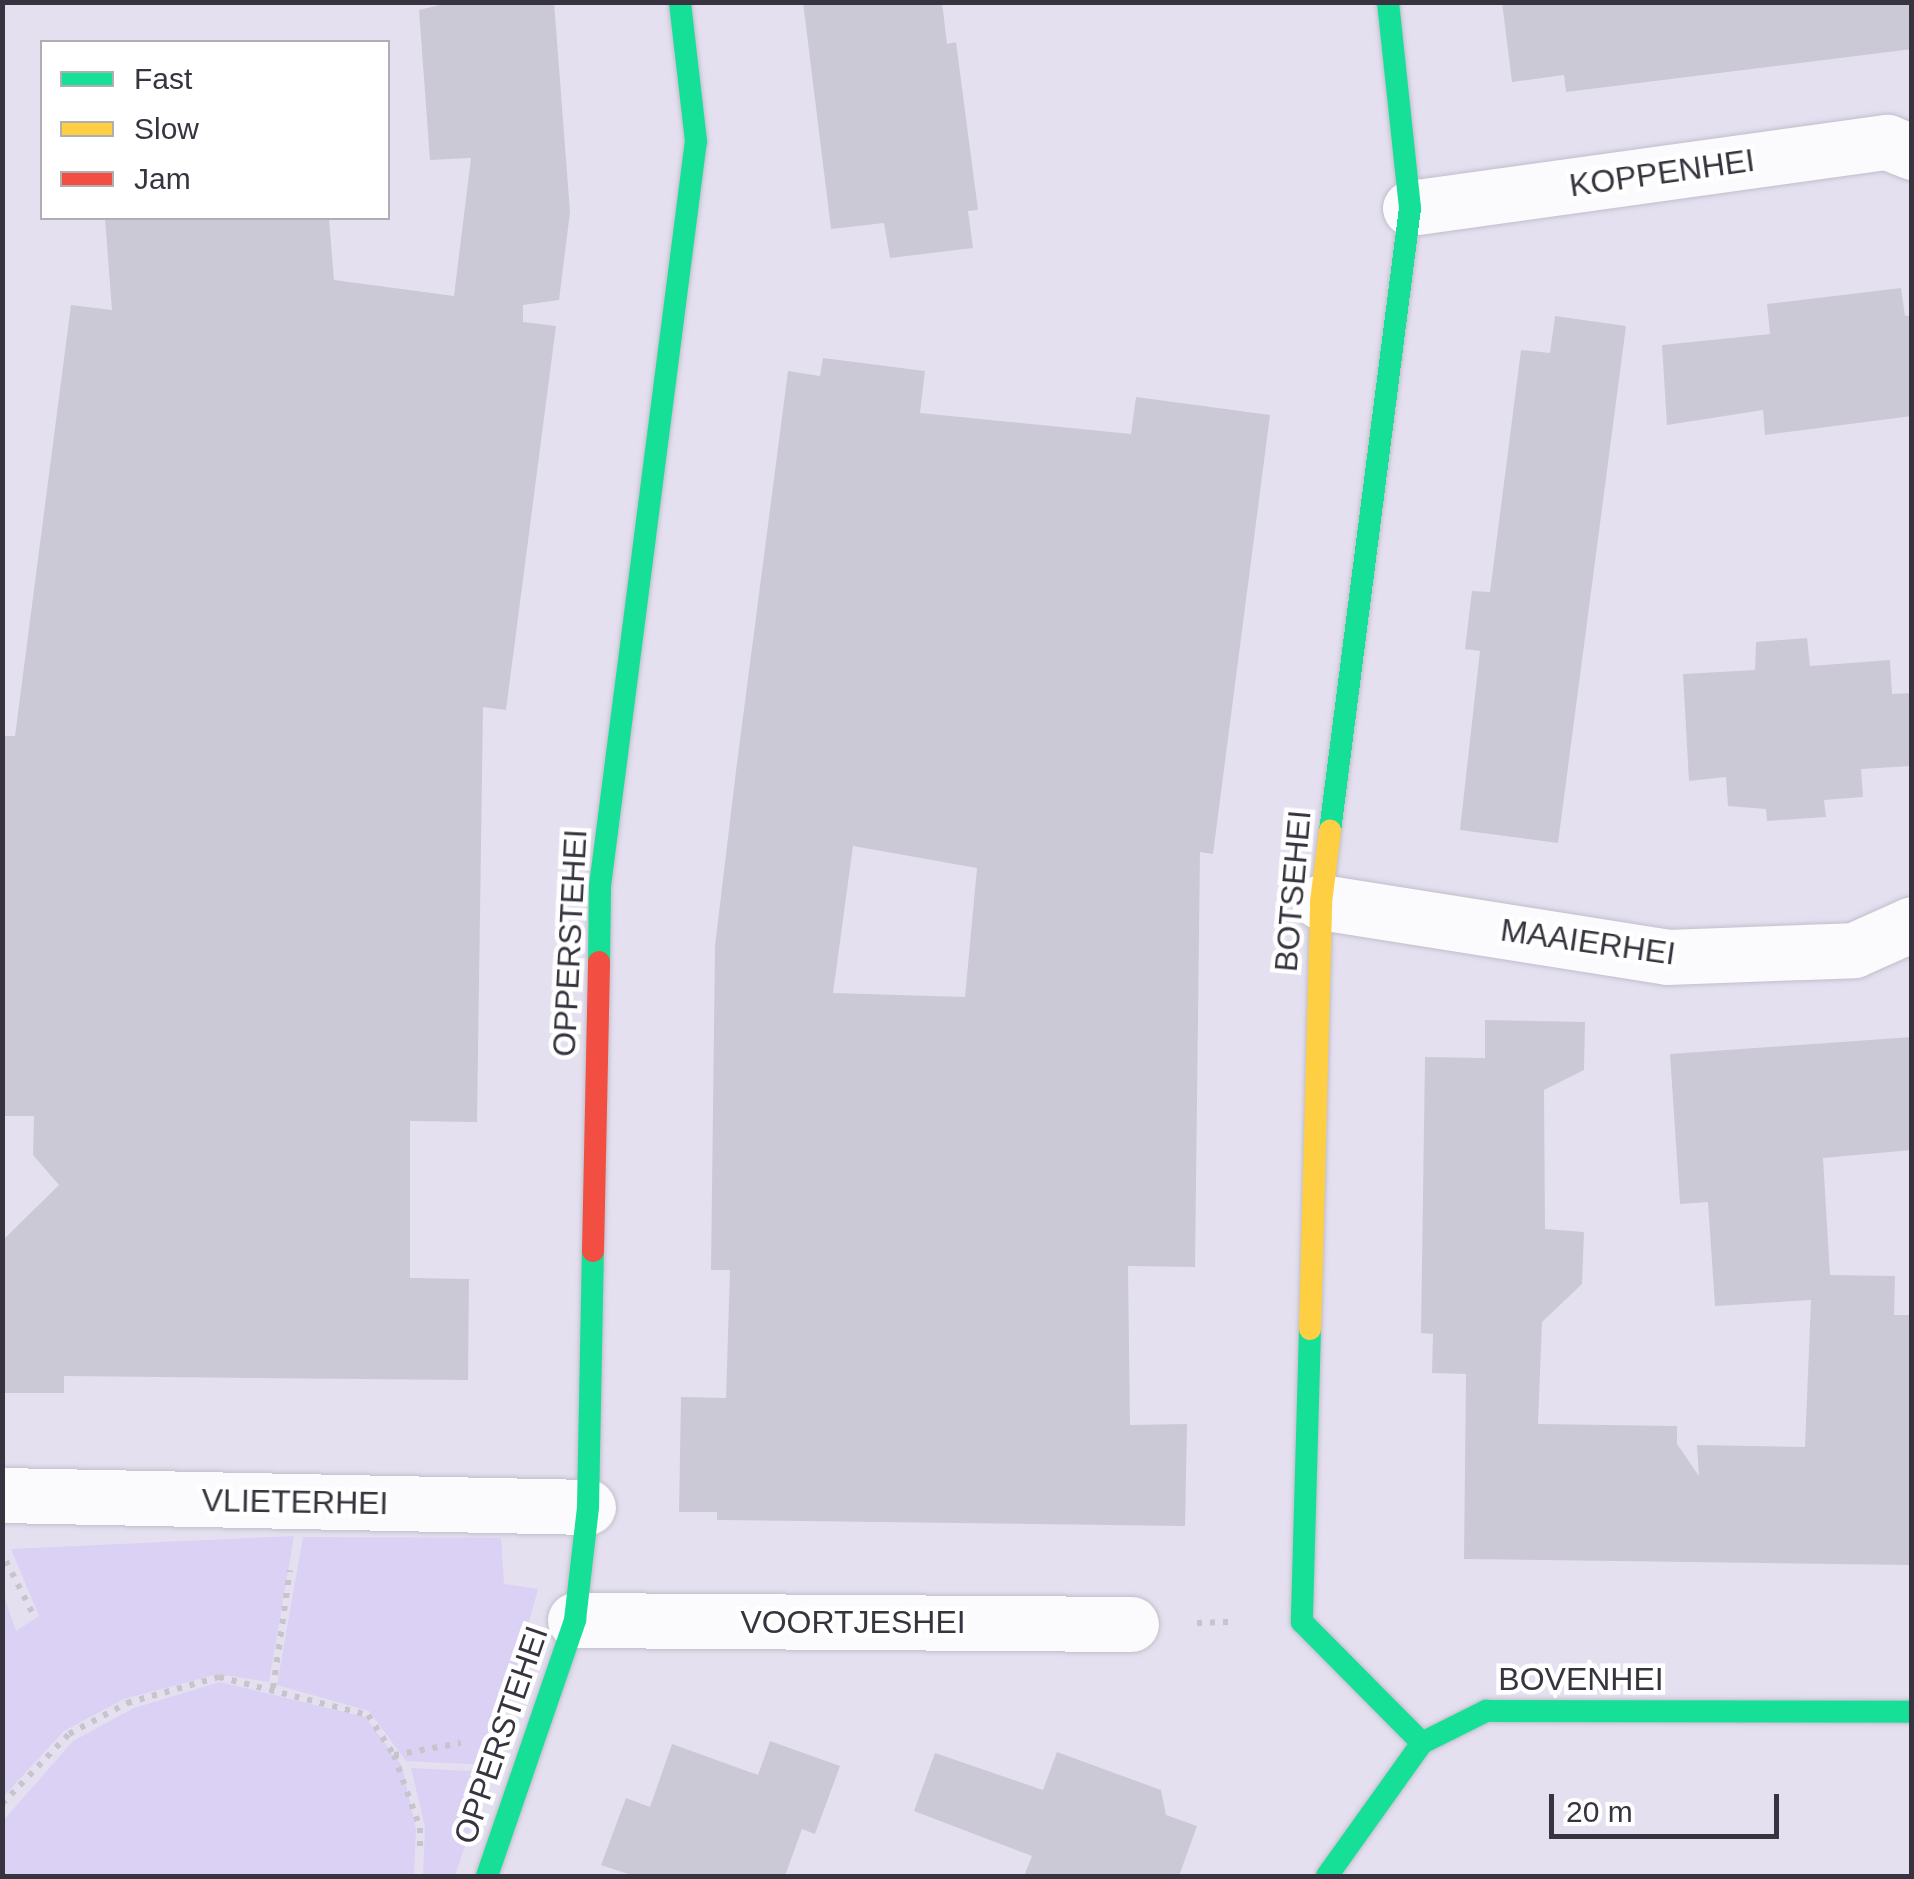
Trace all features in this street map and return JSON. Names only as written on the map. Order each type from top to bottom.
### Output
[{"type":"street","name":"OPPERSTEHEI","points":[[487,1876],[575,1620],[588,1508],[600,886],[696,142],[680,2]]},
{"type":"street","name":"BOTSEHEI","points":[[1302,1622],[1321,902],[1410,208],[1388,2]]},
{"type":"street","name":"KOPPENHEI","points":[[1410,208],[1886,142],[1912,152]]},
{"type":"street","name":"MAAIERHEI","points":[[1321,902],[1667,958],[1854,950],[1912,924]]},
{"type":"street","name":"VLIETERHEI","points":[[2,1496],[588,1508]]},
{"type":"street","name":"VOORTJESHEI","points":[[575,1620],[1131,1624]]},
{"type":"street","points":[[1302,1622],[1422,1743]]},
{"type":"street","name":"BOVENHEI","points":[[1328,1876],[1422,1743],[1486,1711],[1912,1712]]},
{"type":"path","points":[[273,1688],[300,1502]]},
{"type":"path","points":[[2,1554],[35,1618]]},
{"type":"path","points":[[1131,1624],[1302,1622]]},
{"type":"path","points":[[2,1804],[68,1734],[127,1702],[220,1678],[273,1688],[368,1715],[394,1755],[420,1828],[419,1860]]},
{"type":"shaded area","points":[[294,1536],[269,1682],[218,1674],[124,1699],[64,1731],[3,1797],[3,1593],[16,1631],[39,1616],[11,1549]]},
{"type":"shaded area","points":[[303,1537],[501,1538],[504,1584],[538,1589],[490,1765],[406,1761],[369,1711],[277,1685]]},
{"type":"shaded area","points":[[220,1682],[365,1717],[402,1766],[416,1829],[414,1876],[3,1876],[3,1821],[73,1741],[134,1708]]},
{"type":"shaded area","points":[[411,1768],[489,1772],[455,1876],[423,1876],[425,1827]]},
{"type":"building","points":[[452,2],[554,2],[570,212],[559,300],[523,305],[523,322],[556,326],[506,710],[483,707],[477,1122],[410,1121],[410,1278],[469,1279],[468,1380],[64,1376],[64,1393],[2,1393],[2,1241],[59,1185],[33,1155],[34,1116],[2,1116],[2,736],[15,736],[71,305],[112,310],[105,220],[329,220],[334,280],[454,296],[471,158],[430,160],[419,10]]},
{"type":"building","points":[[803,2],[942,2],[947,44],[956,42],[978,210],[968,211],[973,248],[890,258],[884,223],[831,229]]},
{"type":"building","points":[[1502,2],[1912,2],[1912,49],[1566,92],[1564,75],[1512,82]]},
{"type":"building","points":[[1901,288],[1905,316],[1912,315],[1912,416],[1765,435],[1763,410],[1667,425],[1662,345],[1770,334],[1767,304]]},
{"type":"building","points":[[1555,316],[1626,326],[1558,843],[1460,830],[1480,651],[1465,649],[1472,591],[1490,592],[1521,350],[1550,353]]},
{"type":"building","points":[[823,358],[925,371],[920,413],[1131,434],[1136,397],[1270,415],[1213,854],[1200,852],[1195,1267],[1128,1266],[1130,1425],[1187,1424],[1185,1526],[717,1520],[717,1512],[679,1512],[681,1397],[726,1398],[730,1270],[711,1270],[715,946],[736,771],[788,371],[820,376]],"holes":[[[853,846],[977,868],[965,997],[833,993]]]},
{"type":"building","points":[[1807,638],[1810,666],[1890,660],[1892,694],[1912,693],[1912,766],[1861,769],[1863,797],[1824,800],[1826,817],[1767,821],[1766,809],[1728,806],[1726,777],[1689,781],[1683,674],[1755,670],[1756,642]]},
{"type":"building","points":[[1485,1020],[1585,1022],[1584,1070],[1544,1090],[1545,1229],[1584,1232],[1582,1284],[1542,1322],[1538,1424],[1677,1426],[1677,1444],[1699,1476],[1697,1445],[1805,1447],[1811,1300],[1715,1306],[1708,1202],[1680,1204],[1670,1054],[1912,1037],[1912,1150],[1823,1158],[1830,1275],[1895,1276],[1894,1315],[1912,1315],[1912,1565],[1464,1559],[1466,1374],[1432,1373],[1433,1334],[1421,1333],[1425,1057],[1485,1058]]},
{"type":"building","points":[[770,1741],[840,1766],[815,1834],[802,1829],[785,1876],[634,1876],[601,1865],[626,1798],[650,1807],[672,1744],[758,1775]]},
{"type":"building","points":[[1057,1752],[1161,1790],[1166,1815],[1197,1826],[1179,1876],[1024,1876],[1032,1856],[914,1811],[935,1753],[1043,1790]]},
{"type":"traffic: fast","points":[[599,962],[600,886],[696,141],[680,2]]},
{"type":"traffic: fast","points":[[1330,831],[1410,208],[1388,2]]},
{"type":"traffic: fast","points":[[487,1876],[575,1620],[588,1507],[593,1251]]},
{"type":"traffic: fast","points":[[1310,1329],[1302,1622],[1422,1743]]},
{"type":"traffic: fast","points":[[1327,1876],[1422,1743],[1486,1711],[1912,1712]]},
{"type":"traffic: slow","points":[[1310,1329],[1321,902],[1330,831]]},
{"type":"traffic: jam","points":[[593,1251],[599,962]]}]
